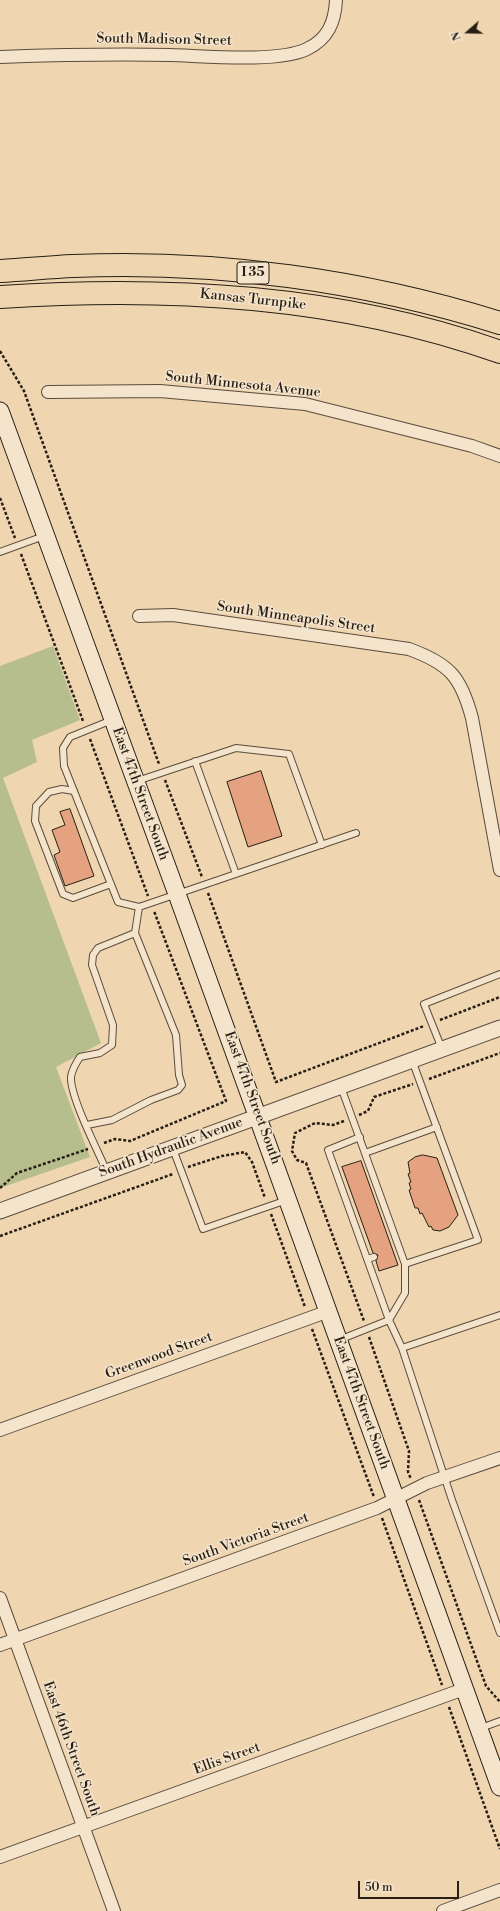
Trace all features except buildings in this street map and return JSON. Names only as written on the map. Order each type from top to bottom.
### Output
[{"type":"highway","name":"Kansas Turnpike","points":[[0,271],[73,266],[147,266],[220,269],[342,285],[404,297],[500,323]]},
{"type":"highway","name":"Kansas Turnpike","points":[[2,296],[44,293],[117,292],[179,293],[260,299],[320,307],[369,316],[438,333],[500,352]]},
{"type":"main road","name":"East 47th Street South","points":[[0,411],[4,432],[46,535],[258,1116],[464,1689],[479,1729],[496,1765],[500,1787]]},
{"type":"street","name":"South Madison Street","points":[[0,56],[109,54],[268,57],[306,50],[324,37],[334,20],[336,0]]},
{"type":"street","name":"South Minnesota Avenue","points":[[48,392],[160,391],[305,404],[472,446],[500,456]]},
{"type":"street","name":"South Minneapolis Street","points":[[139,616],[173,615],[409,649],[434,658],[445,667],[459,683],[467,698],[500,870]]},
{"type":"street","name":"South Hydraulic Avenue","points":[[0,1211],[500,1028]]},
{"type":"street","name":"Greenwood Street","points":[[0,1430],[328,1311]]},
{"type":"street","name":"South Victoria Street","points":[[0,1646],[378,1508],[415,1489],[500,1458]]},
{"type":"street","name":"East 46th Street South","points":[[0,1598],[114,1911]]},
{"type":"street","name":"Ellis Street","points":[[0,1857],[464,1689]]},
{"type":"street","points":[[443,1911],[500,1890]]},
{"type":"lane","points":[[0,552],[46,535]]},
{"type":"lane","points":[[113,720],[70,737],[63,748],[64,766],[118,902],[139,907],[356,833]]},
{"type":"lane","points":[[136,781],[236,748],[289,754],[322,845]]},
{"type":"lane","points":[[195,761],[236,874]]},
{"type":"lane","points":[[74,791],[62,789],[49,792],[36,806],[36,821],[63,894],[73,898],[111,884]]},
{"type":"lane","points":[[87,1125],[112,1120],[151,1100],[178,1090],[182,1085],[179,1075],[176,1035],[135,933],[139,907]]},
{"type":"lane","points":[[107,1172],[73,1092],[71,1077],[75,1065],[80,1057],[100,1053],[112,1045],[113,1025],[92,965],[93,956],[98,948],[135,933]]},
{"type":"lane","points":[[442,1049],[424,1004],[500,974]]},
{"type":"lane","points":[[405,1264],[478,1240],[412,1060]]},
{"type":"lane","points":[[339,1340],[389,1320],[405,1293],[405,1264],[399,1248],[390,1233],[389,1218],[378,1187],[369,1174],[360,1137],[341,1086]]},
{"type":"lane","points":[[365,1153],[436,1127]]},
{"type":"lane","points":[[360,1137],[328,1150],[366,1259],[389,1320],[402,1348],[445,1477],[500,1633]]},
{"type":"lane","points":[[173,1148],[203,1229],[288,1199]]},
{"type":"lane","points":[[340,1184],[347,1182]]},
{"type":"lane","points":[[371,1189],[378,1187]]},
{"type":"lane","points":[[345,1198],[352,1195]]},
{"type":"lane","points":[[377,1205],[383,1203]]},
{"type":"lane","points":[[351,1214],[358,1212]]},
{"type":"lane","points":[[382,1220],[389,1218]]},
{"type":"lane","points":[[356,1230],[364,1227]]},
{"type":"lane","points":[[361,1243],[368,1241]]},
{"type":"lane","points":[[393,1250],[399,1248]]},
{"type":"lane","points":[[366,1259],[374,1257]]},
{"type":"lane","points":[[402,1348],[500,1315]]},
{"type":"lane","points":[[479,1729],[500,1721]]},
{"type":"path","points":[[500,1053],[374,1098],[368,1111],[333,1125],[315,1123],[295,1133],[292,1151],[297,1160],[306,1162],[409,1451],[408,1472],[486,1686],[500,1702]]},
{"type":"path","points":[[0,1236],[181,1170],[222,1156],[245,1152],[252,1162],[500,1849]]},
{"type":"green space","points":[[53,646],[80,720],[32,740],[37,762],[3,778],[101,1043],[56,1067],[90,1157],[0,1188],[0,666]]}]
